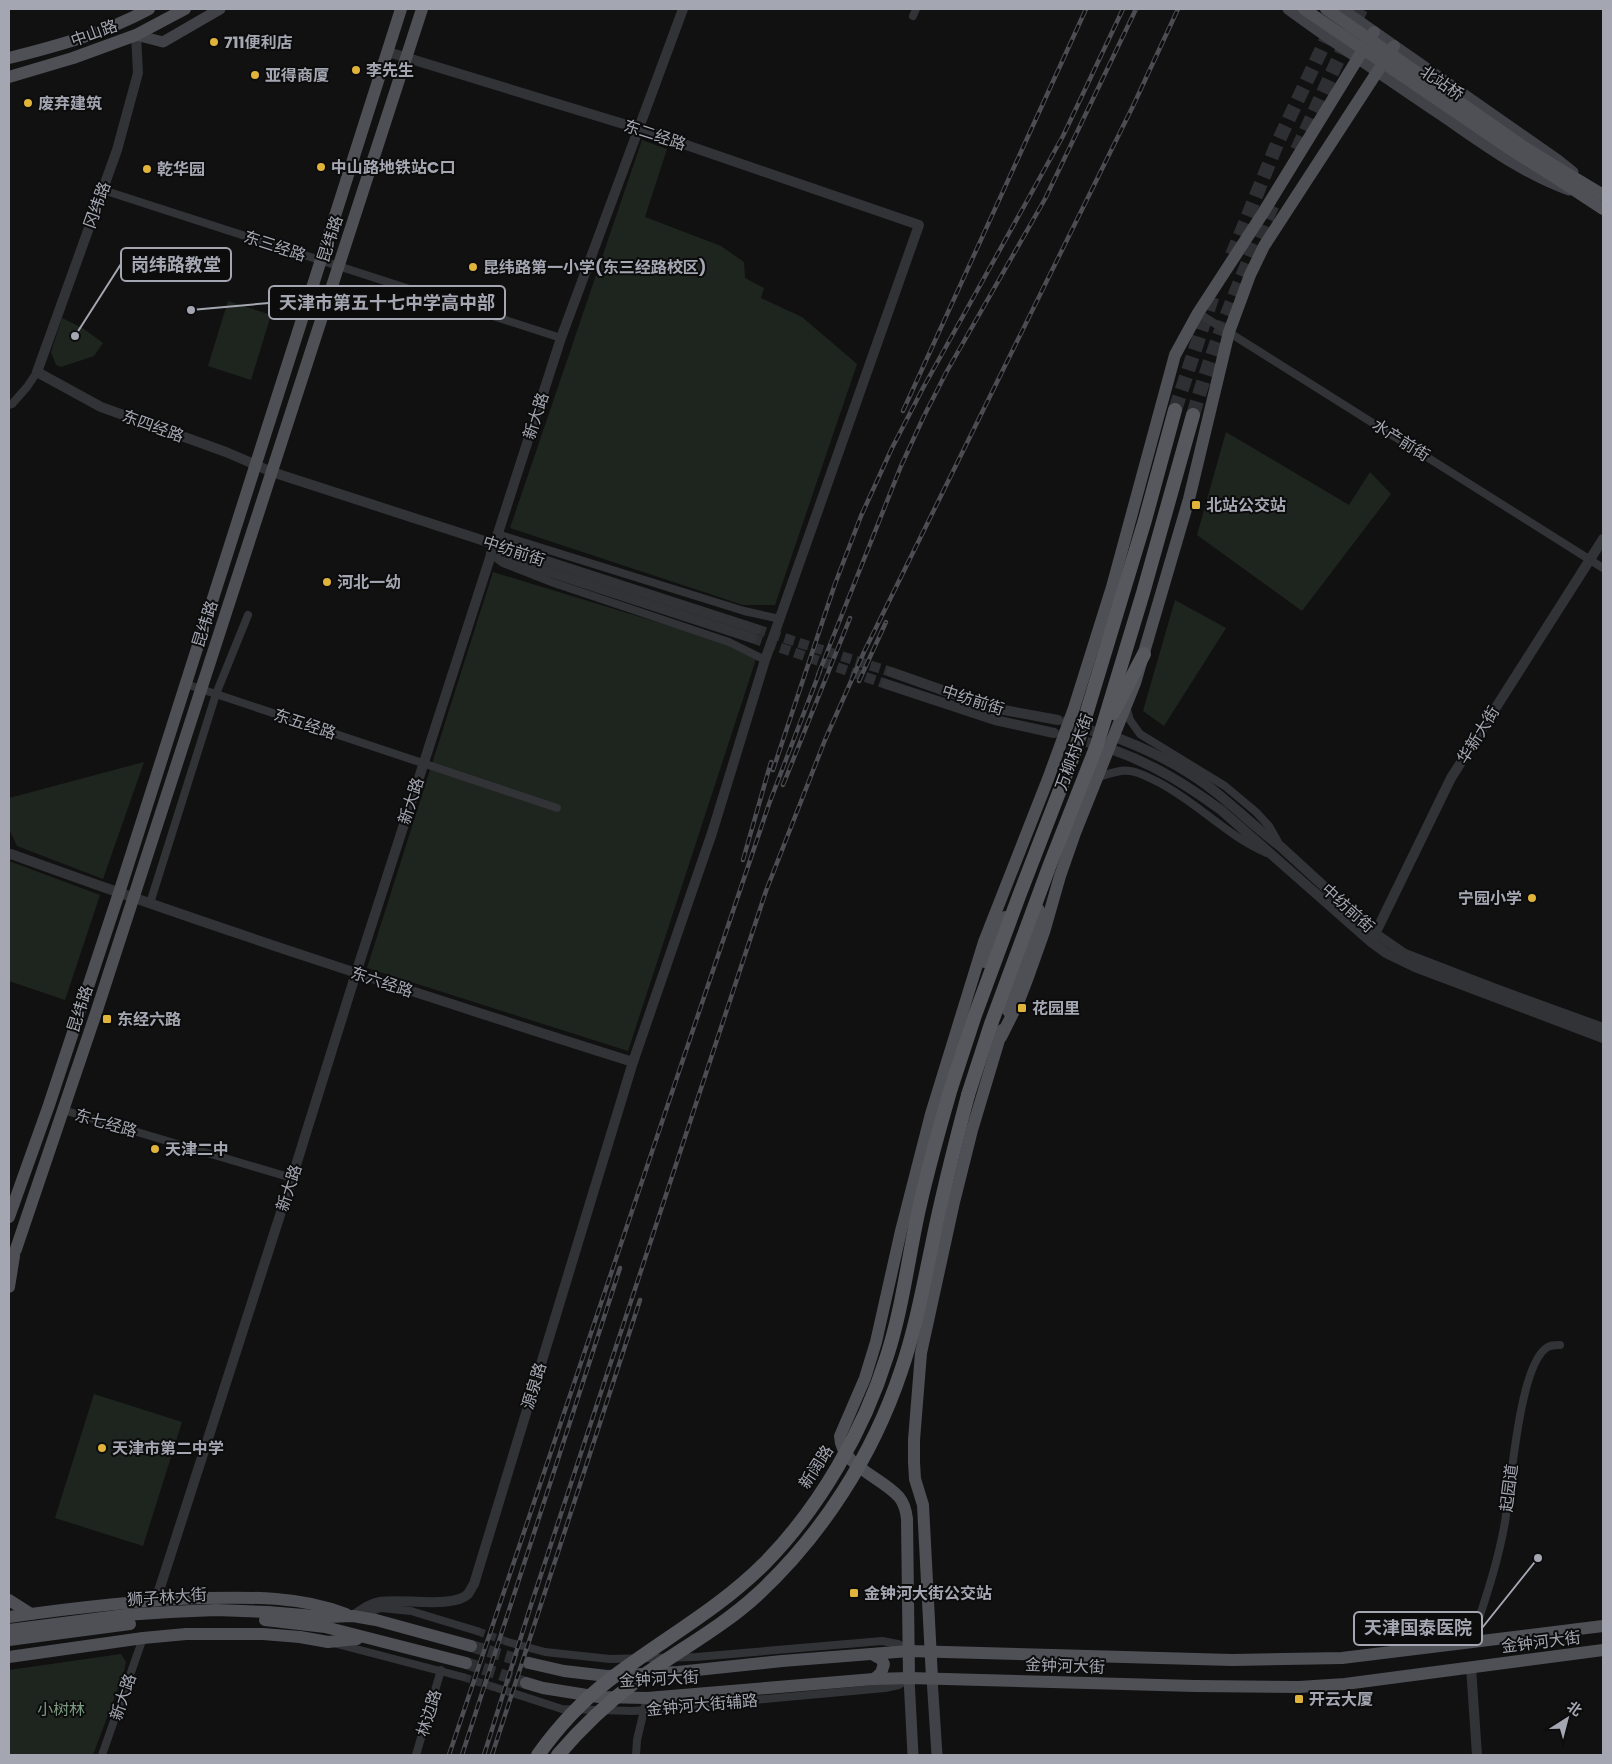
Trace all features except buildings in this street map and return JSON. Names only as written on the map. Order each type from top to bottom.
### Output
[{"type":"highway","name":"万柳村大街","points":[[951,1088],[975,1015],[1080,735],[1145,520],[1175,410]]},
{"type":"highway","name":"万柳村大街","points":[[558,1755],[581,1729],[636,1681],[725,1621],[757,1594],[795,1555],[828,1514],[856,1471],[879,1426],[901,1371],[912,1331],[968,1094],[991,1024],[1049,867],[1097,745],[1144,593],[1192,416]]},
{"type":"highway","points":[[1097,745],[1144,654]]},
{"type":"highway","name":"新阔路","points":[[538,1755],[562,1724],[595,1692],[623,1670],[706,1614],[766,1562],[825,1489],[851,1446],[887,1356],[899,1310],[928,1174],[951,1088]]},
{"type":"main road","name":"中山路","points":[[9,58],[76,41],[132,13],[149,9]]},
{"type":"main road","name":"中山路","points":[[9,77],[73,58],[136,35],[186,9]]},
{"type":"main road","points":[[136,35],[163,42],[220,9]]},
{"type":"main road","name":"昆纬路","points":[[9,1217],[49,1106],[186,684],[254,464],[401,9]]},
{"type":"main road","name":"昆纬路","points":[[16,1249],[133,898],[422,9]]},
{"type":"main road","points":[[1288,9],[1304,12],[1358,58],[1528,173],[1548,183],[1603,195]]},
{"type":"main road","name":"北站桥","points":[[1326,9],[1521,145],[1565,178]]},
{"type":"main road","points":[[1342,9],[1558,160],[1603,209]]},
{"type":"main road","name":"北站桥","points":[[1304,12],[1513,151],[1565,178]]},
{"type":"main road","points":[[913,1755],[909,1678],[907,1519],[905,1506],[892,1490],[845,1454],[840,1444],[840,1436],[865,1378],[876,1342],[901,1231],[931,1114],[984,942],[1063,740],[1112,587],[1175,355],[1198,313],[1263,213],[1374,32]]},
{"type":"main road","points":[[1001,1037],[1018,1003],[1028,977],[1044,932],[1060,876],[1096,778],[1135,683],[1189,499],[1229,332],[1246,283],[1264,246],[1394,46]]},
{"type":"main road","points":[[1565,178],[1587,192]]},
{"type":"main road","points":[[1080,735],[1098,632]]},
{"type":"main road","points":[[937,1755],[923,1505],[915,1479],[914,1462],[921,1353],[972,1130],[1037,919],[1049,867]]},
{"type":"main road","points":[[966,1003],[1006,914],[1019,896]]},
{"type":"main road","points":[[9,1263],[16,1249]]},
{"type":"main road","points":[[9,1287],[16,1249]]},
{"type":"main road","points":[[9,1617],[156,1600],[240,1597],[299,1601],[325,1606],[353,1616],[376,1620],[471,1646]]},
{"type":"main road","points":[[9,1600],[31,1614]]},
{"type":"main road","name":"狮子林大街","points":[[9,1630],[126,1616],[216,1610],[268,1612],[326,1622]]},
{"type":"main road","points":[[326,1622],[353,1616]]},
{"type":"main road","name":"狮子林大街","points":[[9,1640],[129,1624],[192,1619],[326,1622]]},
{"type":"main road","points":[[326,1622],[368,1638],[466,1663]]},
{"type":"main road","name":"金钟河大街","points":[[530,1663],[564,1671],[607,1676],[678,1672],[909,1651],[1270,1660],[1342,1658],[1603,1626]]},
{"type":"main road","points":[[9,1657],[143,1638],[186,1634],[263,1634],[300,1637],[328,1642],[368,1638]]},
{"type":"main road","name":"金钟河大街","points":[[526,1683],[543,1688],[599,1697],[647,1698],[874,1679],[909,1678],[1299,1687],[1345,1684],[1603,1650]]},
{"type":"main road","points":[[872,1654],[881,1659],[884,1664],[884,1670],[874,1679]]},
{"type":"street","name":"新大路","points":[[156,1600],[423,763],[561,338],[683,9]]},
{"type":"street","name":"冈纬路","points":[[37,372],[117,150],[138,73],[136,35]]},
{"type":"street","name":"东二经路","points":[[388,52],[640,129],[919,225]]},
{"type":"street","name":"东三经路","points":[[103,190],[561,338]]},
{"type":"street","name":"源泉路","points":[[353,1616],[364,1607],[380,1602],[453,1600],[467,1595],[474,1584],[633,1062],[712,833],[765,660],[919,225]]},
{"type":"street","name":"水产前街","points":[[1198,313],[1603,568]]},
{"type":"street","points":[[9,405],[28,387],[37,372]]},
{"type":"street","name":"东四经路","points":[[37,372],[101,407],[226,452],[272,472]]},
{"type":"street","name":"中纺前街","points":[[272,472],[494,544],[754,633]]},
{"type":"street","name":"华新大街","points":[[1373,938],[1451,778],[1603,539]]},
{"type":"street","points":[[494,544],[780,619]]},
{"type":"street","points":[[494,544],[503,563],[554,583],[729,642],[765,660]]},
{"type":"street","points":[[150,904],[216,694],[248,615]]},
{"type":"street","name":"中纺前街","points":[[891,672],[993,708],[1058,720]]},
{"type":"street","name":"东五经路","points":[[186,684],[557,808]]},
{"type":"street","points":[[886,684],[995,720],[1054,733]]},
{"type":"street","points":[[1126,705],[1130,720],[1140,734],[1225,786],[1256,812],[1269,826],[1280,846]]},
{"type":"street","name":"中纺前街","points":[[1120,739],[1154,754],[1217,793],[1280,846],[1373,938],[1422,962],[1603,1028]]},
{"type":"street","points":[[1116,751],[1159,769],[1221,810],[1373,938],[1386,953],[1415,967],[1603,1038]]},
{"type":"street","points":[[1096,778],[1129,770],[1144,775],[1199,808],[1238,838],[1251,846],[1271,854]]},
{"type":"street","name":"东六经路","points":[[10,853],[150,904],[356,973],[633,1062]]},
{"type":"street","name":"东七经路","points":[[63,1110],[292,1178]]},
{"type":"street","name":"起园道","points":[[1471,1643],[1492,1578],[1505,1522],[1518,1426],[1534,1366],[1545,1348],[1560,1345]]},
{"type":"street","points":[[353,1616],[381,1608],[411,1611],[477,1631]]},
{"type":"street","name":"新大路","points":[[102,1755],[143,1638]]},
{"type":"street","points":[[508,1642],[545,1652],[610,1659],[696,1657],[882,1641],[898,1644],[909,1651]]},
{"type":"street","points":[[328,1642],[463,1677]]},
{"type":"street","points":[[1472,1667],[1477,1755]]},
{"type":"street","name":"林边路","points":[[416,1755],[441,1670]]},
{"type":"street","name":"金钟河大街辅路","points":[[494,1687],[562,1709],[644,1711],[885,1688],[899,1685],[909,1678]]},
{"type":"street","points":[[636,1755],[637,1740],[647,1698]]},
{"type":"green space","points":[[642,140],[667,149],[645,217],[721,246],[744,262],[745,278],[764,288],[761,298],[802,317],[857,364],[775,605],[743,605],[510,528]]},
{"type":"green space","points":[[228,301],[271,315],[251,380],[208,366]]},
{"type":"green space","points":[[62,318],[84,329],[103,343],[94,356],[61,367],[56,365],[51,352]]},
{"type":"green space","points":[[1226,432],[1349,505],[1370,472],[1391,494],[1302,611],[1197,535]]},
{"type":"green space","points":[[493,572],[758,653],[628,1051],[367,968]]},
{"type":"green space","points":[[1175,600],[1226,628],[1164,726],[1143,711]]},
{"type":"green space","points":[[144,762],[103,879],[17,846],[9,829],[9,798]]},
{"type":"green space","points":[[9,861],[100,895],[65,1000],[9,981]]},
{"type":"green space","points":[[94,1394],[182,1422],[143,1546],[55,1518]]},
{"type":"green space","name":"小树林","points":[[121,1654],[126,1662],[123,1675],[93,1755],[9,1755],[9,1670]]},
{"type":"tunnel","points":[[1297,150],[1361,9]]},
{"type":"tunnel","points":[[1232,255],[1277,144],[1333,25]]},
{"type":"tunnel","points":[[1193,415],[1230,307],[1274,202]]},
{"type":"tunnel","points":[[1175,410],[1213,295]]},
{"type":"tunnel","points":[[756,629],[891,672]]},
{"type":"tunnel","points":[[752,638],[886,684]]},
{"type":"tunnel","points":[[1062,721],[1105,735]]},
{"type":"tunnel","points":[[1058,734],[1104,747]]},
{"type":"tunnel","points":[[477,1631],[508,1642]]},
{"type":"tunnel","points":[[471,1646],[529,1663]]},
{"type":"tunnel","points":[[466,1663],[526,1683]]},
{"type":"tunnel","points":[[463,1677],[494,1687]]},
{"type":"railway","points":[[903,411],[1086,9]]},
{"type":"railway","points":[[773,770],[835,584],[861,516],[892,448],[923,388],[1063,136],[1123,9]]},
{"type":"railway","points":[[449,1755],[769,804],[820,671],[818,675],[901,466],[924,416],[947,371],[1045,199],[1136,9]]},
{"type":"railway","points":[[484,1755],[531,1605],[766,891],[825,740],[864,652],[1133,106],[1178,9]]},
{"type":"railway","points":[[783,785],[850,618]]},
{"type":"railway","points":[[859,681],[886,622]]},
{"type":"railway","points":[[743,860],[771,762]]},
{"type":"railway","points":[[462,1755],[620,1268]]},
{"type":"railway","points":[[492,1755],[640,1300]]},
{"type":"place","name":"711便利店","points":[[214,42]]},
{"type":"place","name":"李先生","points":[[356,70]]},
{"type":"place","name":"亚得商厦","points":[[255,75]]},
{"type":"place","name":"废弃建筑","points":[[28,103]]},
{"type":"place","name":"中山路地铁站C口","points":[[321,167]]},
{"type":"place","name":"乾华园","points":[[147,169]]},
{"type":"place","name":"昆纬路第一小学(东三经路校区)","points":[[473,267]]},
{"type":"place","name":"天津市第五十七中学高中部","points":[[191,310]]},
{"type":"place","name":"岗纬路教堂","points":[[75,336]]},
{"type":"place","name":"北站公交站","points":[[1196,505]]},
{"type":"place","name":"河北一幼","points":[[327,582]]},
{"type":"place","name":"宁园小学","points":[[1532,898]]},
{"type":"place","name":"花园里","points":[[1022,1008]]},
{"type":"place","name":"东经六路","points":[[107,1019]]},
{"type":"place","name":"天津二中","points":[[155,1149]]},
{"type":"place","name":"天津市第二中学","points":[[102,1448]]},
{"type":"place","name":"天津国泰医院","points":[[1538,1558]]},
{"type":"place","name":"金钟河大街公交站","points":[[854,1593]]},
{"type":"place","name":"开云大厦","points":[[1299,1699]]}]
